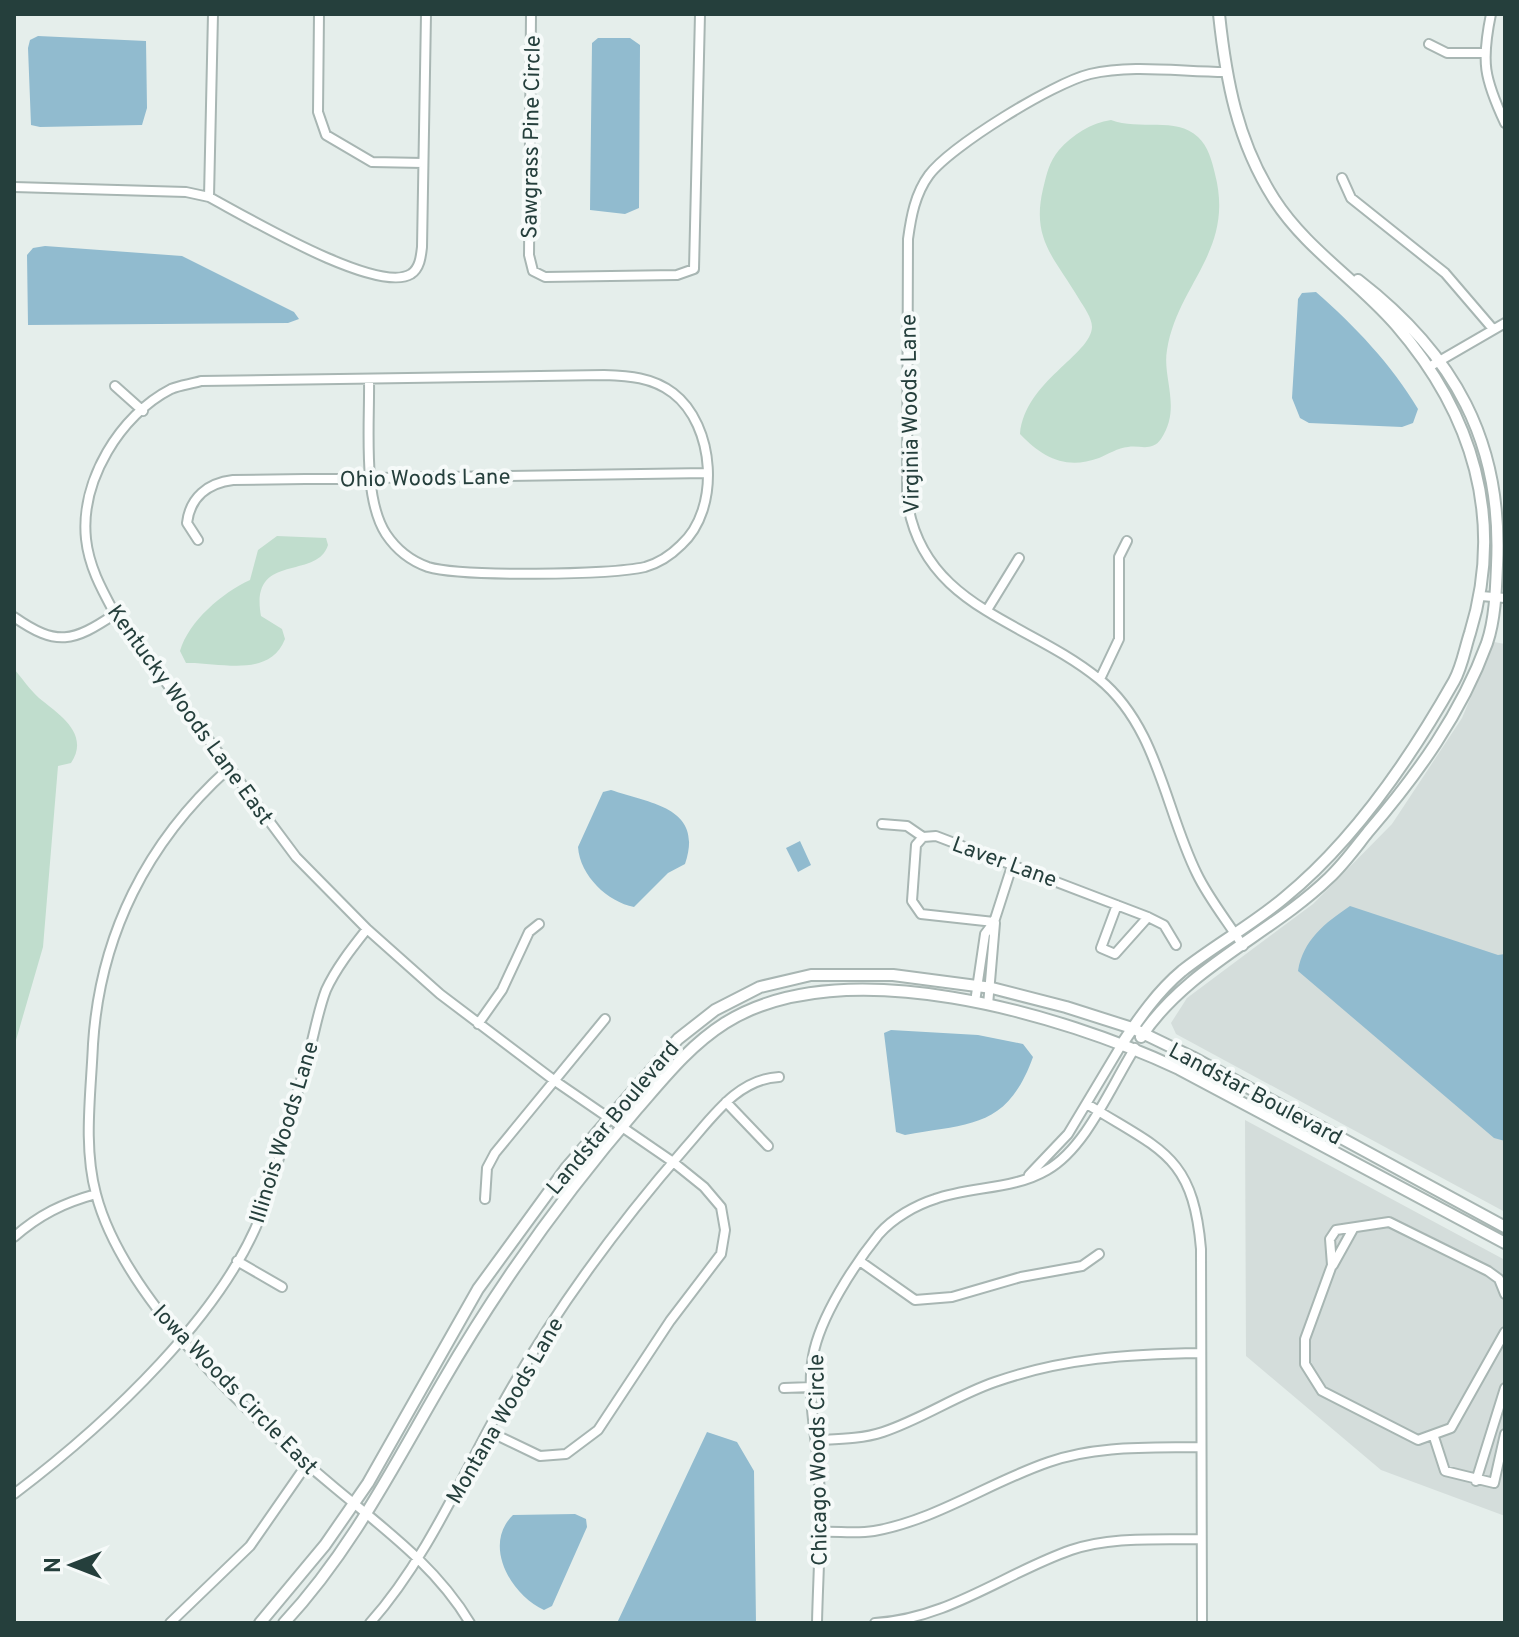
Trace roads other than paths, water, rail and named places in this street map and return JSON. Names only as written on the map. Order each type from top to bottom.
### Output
[{"type":"street","points":[[209,197],[213,14]]},
{"type":"street","points":[[319,14],[318,112],[326,135],[372,162],[423,163]]},
{"type":"street","points":[[14,187],[163,189],[209,197],[357,272],[397,278],[412,274],[420,264],[426,14]]},
{"type":"street","name":"Sawgrass Pine Circle","points":[[531,14],[529,255],[533,271],[545,277],[677,275],[694,269],[700,14]]},
{"type":"street","points":[[1026,1178],[1061,1142],[1132,1028],[1181,972],[1235,934],[1320,866],[1393,777],[1456,678],[1484,581],[1481,491],[1464,434],[1429,367],[1394,323],[1323,257],[1287,218],[1256,169],[1242,138],[1225,72],[1219,14]]},
{"type":"street","points":[[1491,14],[1483,53],[1490,90],[1505,123]]},
{"type":"street","points":[[1429,44],[1447,53],[1483,53]]},
{"type":"street","name":"Virginia Woods Lane","points":[[1225,72],[1112,71],[1068,81],[959,147],[928,176],[911,213],[908,239],[907,499],[911,525],[925,556],[949,586],[1100,679],[1134,722],[1154,756],[1197,876],[1243,946]]},
{"type":"street","points":[[1342,178],[1351,198],[1445,273],[1493,329]]},
{"type":"street","points":[[1135,1048],[1143,1034],[1178,994],[1291,912],[1331,876],[1413,780],[1469,684],[1487,641],[1500,597],[1499,526],[1490,468],[1469,408],[1441,363],[1410,323],[1323,257]]},
{"type":"street","points":[[1429,367],[1441,363],[1505,323]]},
{"type":"street","name":"Kentucky Woods Lane East","points":[[369,379],[371,478],[379,521],[396,546],[416,562],[449,572],[605,570],[649,566],[681,546],[702,511],[707,473],[702,436],[686,405],[671,392],[646,380],[604,375],[201,381],[171,389],[115,437],[98,469],[90,497],[86,537],[95,577],[115,614],[296,857],[417,977],[555,1081],[673,1162],[704,1187],[721,1207],[725,1230],[721,1254],[670,1321],[598,1430],[566,1454],[540,1456],[488,1431]]},
{"type":"street","points":[[115,386],[143,411]]},
{"type":"street","name":"Ohio Woods Lane","points":[[198,540],[190,532],[188,514],[197,497],[212,485],[233,480],[707,473]]},
{"type":"street","points":[[1100,679],[1119,639],[1119,557],[1127,541]]},
{"type":"street","points":[[987,610],[1019,558]]},
{"type":"street","points":[[1484,581],[1500,597]]},
{"type":"street","points":[[1481,596],[1500,597]]},
{"type":"street","points":[[14,617],[40,635],[61,638],[82,636],[115,614]]},
{"type":"street","name":"Iowa Woods Circle East","points":[[228,769],[202,793],[163,838],[138,878],[113,935],[96,999],[89,1147],[96,1194],[112,1240],[133,1278],[182,1338],[307,1464],[417,1555],[470,1623]]},
{"type":"street","points":[[882,824],[907,826],[923,837]]},
{"type":"street","name":"Laver Lane","points":[[994,922],[921,914],[912,901],[916,845],[923,837],[936,836],[1148,917],[1164,925],[1176,945]]},
{"type":"street","points":[[988,1005],[992,988],[994,922],[1012,866]]},
{"type":"street","points":[[1117,905],[1101,948],[1115,954],[1148,917]]},
{"type":"street","points":[[975,1002],[985,934],[994,922]]},
{"type":"street","points":[[478,1024],[502,990],[529,932],[539,924]]},
{"type":"street","name":"Illinois Woods Lane","points":[[14,1494],[63,1457],[182,1338],[237,1261],[265,1205],[326,990],[367,929]]},
{"type":"street","name":"Landstar Boulevard","points":[[260,1623],[288,1593],[354,1504],[478,1289],[567,1167],[608,1116],[678,1039],[715,1010],[760,987],[811,975],[848,973],[978,985],[1132,1028],[1505,1227]]},
{"type":"street","name":"Landstar Boulevard","points":[[284,1623],[341,1554],[367,1515],[491,1302],[622,1126],[686,1053],[726,1023],[765,1005],[809,994],[891,992],[975,1002],[1060,1022],[1135,1048],[1505,1243]]},
{"type":"street","points":[[485,1199],[487,1168],[495,1153],[605,1019]]},
{"type":"street","name":"Chicago Woods Circle","points":[[817,1623],[819,1532],[812,1359],[819,1330],[880,1234],[911,1210],[934,1199],[1026,1178],[1046,1170],[1065,1156],[1083,1136],[1135,1048]]},
{"type":"street","name":"Montana Woods Lane","points":[[370,1623],[453,1503],[488,1431],[560,1312],[673,1162],[726,1102],[757,1078],[779,1077]]},
{"type":"street","points":[[726,1102],[768,1146]]},
{"type":"street","points":[[1087,1104],[1149,1140],[1183,1173],[1197,1209],[1202,1623]]},
{"type":"street","points":[[14,1237],[34,1219],[64,1202],[96,1194]]},
{"type":"street","points":[[1332,1265],[1330,1239],[1336,1230],[1389,1222],[1488,1271],[1499,1279],[1505,1294]]},
{"type":"street","points":[[1353,1229],[1332,1265],[1305,1339],[1305,1364],[1311,1379],[1322,1391],[1418,1440],[1434,1437],[1451,1428],[1505,1332]]},
{"type":"street","points":[[861,1262],[915,1300],[952,1297],[1021,1277],[1082,1266],[1099,1254]]},
{"type":"street","points":[[237,1261],[282,1287]]},
{"type":"street","points":[[817,1440],[854,1439],[882,1432],[993,1382],[1041,1368],[1132,1354],[1201,1353]]},
{"type":"street","points":[[784,1388],[812,1387]]},
{"type":"street","points":[[1476,1481],[1505,1388]]},
{"type":"street","points":[[1434,1437],[1445,1471],[1494,1483],[1505,1434]]},
{"type":"street","points":[[819,1532],[870,1531],[928,1516],[965,1496],[1051,1461],[1091,1452],[1201,1447]]},
{"type":"street","points":[[170,1623],[250,1546],[307,1464]]},
{"type":"street","points":[[875,1623],[941,1608],[1072,1550],[1124,1541],[1201,1539]]},
{"type":"water","points":[[38,36],[146,41],[147,108],[142,125],[31,125],[28,48],[30,40]]},
{"type":"water","points":[[598,38],[630,38],[640,45],[639,208],[625,214],[590,210],[592,43]]},
{"type":"water","points":[[45,246],[182,256],[294,312],[299,319],[288,323],[28,325],[27,255],[33,248]]},
{"type":"water","points":[[1316,292],[1358,332],[1396,377],[1418,409],[1413,423],[1402,427],[1309,423],[1300,418],[1292,398],[1298,299],[1302,293]]},
{"type":"water","points":[[611,790],[671,811],[687,831],[689,845],[685,864],[668,873],[634,907],[615,900],[597,886],[580,858],[578,847],[603,792]]},
{"type":"water","points":[[800,841],[811,865],[798,872],[786,848]]},
{"type":"water","points":[[1350,906],[1498,955],[1505,954],[1505,1141],[1494,1138],[1298,971],[1310,941]]},
{"type":"water","points":[[891,1030],[978,1035],[1023,1044],[1033,1057],[1023,1081],[998,1110],[967,1124],[905,1135],[896,1132],[884,1033]]},
{"type":"water","points":[[707,1432],[737,1442],[754,1471],[756,1623],[617,1623]]},
{"type":"water","points":[[575,1514],[586,1519],[587,1527],[552,1606],[544,1610],[521,1593],[504,1568],[500,1540],[504,1527],[513,1515]]}]
